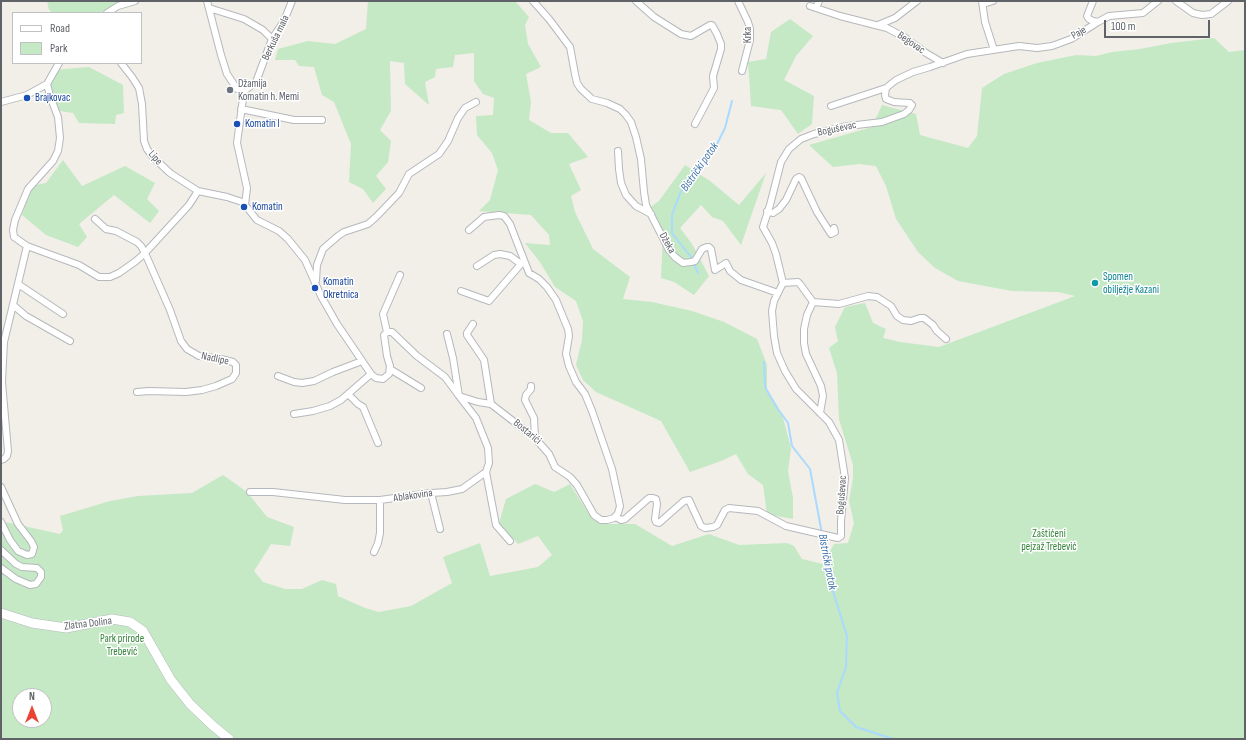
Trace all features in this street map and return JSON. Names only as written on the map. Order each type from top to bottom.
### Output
[{"type":"main road","name":"Zlatna Dolina","points":[[1,613],[32,623],[66,628],[112,619],[130,622],[142,631],[171,680],[190,704],[229,739]]},
{"type":"street","points":[[109,12],[118,6],[135,1]]},
{"type":"street","name":"Berkuša mala","points":[[244,91],[256,82],[272,39],[284,21],[292,1]]},
{"type":"street","name":"Džeka","points":[[533,1],[570,47],[577,83],[581,89],[592,99],[607,103],[620,109],[631,122],[641,159],[646,205],[674,257],[683,263],[693,262],[702,249],[709,247],[711,249],[715,270],[726,263],[730,271],[741,280],[778,293]]},
{"type":"street","points":[[636,1],[654,17],[681,34],[691,36],[710,25],[712,25],[717,34],[721,44],[721,49],[713,76],[714,88],[696,124]]},
{"type":"street","name":"Krka","points":[[738,1],[750,29],[750,40],[742,71]]},
{"type":"street","points":[[816,8],[819,1]]},
{"type":"street","points":[[878,25],[895,18],[917,1]]},
{"type":"street","points":[[993,1],[983,2],[985,22],[994,50]]},
{"type":"street","points":[[1093,1],[1087,16],[1089,19],[1098,22]]},
{"type":"street","name":"Paje","points":[[831,106],[886,88],[913,72],[967,54],[1019,46],[1037,48],[1052,46],[1071,39],[1109,16],[1144,14],[1158,1]]},
{"type":"street","points":[[1176,1],[1194,13],[1202,15],[1211,14],[1228,1]]},
{"type":"street","points":[[207,3],[244,19],[263,30],[272,39]]},
{"type":"street","points":[[207,3],[227,74],[238,89],[244,91],[237,143],[247,188],[245,205],[256,220],[279,232],[288,239],[305,260],[321,296],[337,324],[362,361],[376,378],[388,376],[390,370],[384,339],[384,335],[387,332],[383,314],[400,275]]},
{"type":"street","name":"Begovac","points":[[810,6],[840,16],[887,28],[901,35],[933,58],[943,63]]},
{"type":"street","points":[[1,102],[27,95],[47,84],[58,64]]},
{"type":"street","name":"Lipe","points":[[122,64],[139,88],[142,104],[144,141],[147,149],[153,157],[170,173],[198,191],[228,197],[245,205]]},
{"type":"street","points":[[47,84],[58,117],[60,138],[58,151],[53,161],[28,189],[15,220],[13,230],[14,237],[27,246],[79,265],[102,277],[110,277],[119,273],[145,253],[189,205],[198,191]]},
{"type":"street","name":"Boguševac","points":[[680,504],[690,500],[701,526],[705,528],[716,525],[725,510],[729,508],[758,512],[786,526],[838,538],[841,536],[845,478],[839,440],[829,422],[796,389],[785,371],[777,353],[772,311],[774,301],[783,283],[776,254],[763,227],[781,162],[789,148],[800,140],[814,134],[831,129],[882,122],[909,110],[912,105],[894,102],[886,98],[884,95],[886,88]]},
{"type":"street","points":[[315,282],[317,265],[323,249],[344,232],[368,224],[376,217],[399,194],[410,174],[439,154],[448,142],[458,118],[465,108],[476,102]]},
{"type":"street","points":[[242,109],[294,120],[322,120]]},
{"type":"street","points":[[618,151],[618,169],[621,183],[626,195],[636,206],[651,214]]},
{"type":"street","points":[[767,211],[773,213],[779,209],[786,200],[796,179],[799,177],[801,178],[817,212],[831,234],[834,232],[834,228]]},
{"type":"street","points":[[469,230],[484,217],[491,215],[504,216],[510,224],[523,263],[529,273],[547,287],[556,300],[566,323],[569,336],[566,354],[569,366],[576,382],[585,394],[608,457],[620,502],[620,510],[616,517]]},
{"type":"street","points":[[95,219],[106,229],[116,231],[137,242],[145,253]]},
{"type":"street","points":[[1,460],[7,456],[8,451],[2,382],[4,342],[27,246]]},
{"type":"street","name":"Nadlipe","points":[[137,392],[186,392],[202,390],[232,379],[237,368],[233,362],[199,356],[192,353],[184,345],[181,341],[170,310],[145,253]]},
{"type":"street","points":[[477,266],[494,255],[500,254],[510,256],[523,263]]},
{"type":"street","points":[[461,291],[489,301],[523,263]]},
{"type":"street","points":[[783,283],[798,282],[813,302],[839,304],[868,296],[877,297],[891,306],[897,316],[903,320],[911,321],[924,318],[946,339]]},
{"type":"street","points":[[18,284],[63,314]]},
{"type":"street","points":[[813,302],[807,315],[804,329],[804,343],[806,354],[821,386],[823,396],[820,413]]},
{"type":"street","points":[[13,305],[26,316],[70,340]]},
{"type":"street","points":[[473,324],[466,336],[484,360],[491,404]]},
{"type":"street","points":[[387,332],[390,331],[395,334],[417,356],[446,378],[476,418],[488,448],[489,462],[486,472],[496,525],[510,541]]},
{"type":"street","points":[[447,334],[454,358],[459,396]]},
{"type":"street","points":[[278,376],[294,382],[314,382],[333,372],[362,361]]},
{"type":"street","points":[[390,370],[421,388]]},
{"type":"street","points":[[294,414],[330,406],[341,400],[372,374]]},
{"type":"street","points":[[531,386],[525,400],[534,418],[535,438]]},
{"type":"street","points":[[348,394],[363,407],[378,443]]},
{"type":"street","name":"Bostarići","points":[[459,396],[478,402],[491,404],[535,438],[549,454],[555,467],[570,476],[577,485],[594,515],[601,520],[616,517],[621,520],[625,519],[649,498],[653,498],[656,499],[657,504],[655,519],[658,523],[680,504]]},
{"type":"street","name":"Ablakovina","points":[[250,492],[273,492],[345,500],[380,500],[462,489],[486,472]]},
{"type":"street","points":[[1,488],[18,524],[34,547],[32,554],[27,555],[18,551],[10,540],[1,522]]},
{"type":"street","points":[[430,493],[440,529]]},
{"type":"street","points":[[374,552],[380,533],[380,500]]},
{"type":"street","points":[[1,550],[16,564],[22,567],[37,568],[41,572],[41,577],[36,584],[30,585],[16,579],[1,568]]},
{"type":"green space","points":[[47,1],[129,1],[113,5],[104,12],[51,12]]},
{"type":"green space","points":[[368,1],[515,1],[529,17],[525,25],[528,44],[541,67],[526,74],[531,102],[529,120],[551,133],[568,133],[588,157],[569,164],[581,190],[571,196],[575,212],[593,249],[630,277],[623,299],[652,302],[692,311],[724,322],[757,339],[767,365],[767,391],[783,418],[791,448],[788,471],[793,498],[793,519],[767,514],[763,485],[748,474],[736,454],[690,472],[661,421],[596,392],[583,380],[576,365],[582,340],[583,321],[576,301],[555,287],[540,262],[525,243],[550,245],[549,235],[531,215],[479,211],[490,200],[498,170],[492,153],[477,135],[476,116],[493,115],[494,98],[483,94],[474,81],[474,53],[455,55],[453,67],[436,69],[435,77],[425,82],[429,105],[405,84],[404,63],[390,61],[391,111],[380,130],[391,141],[388,162],[376,176],[386,189],[373,203],[363,189],[349,182],[351,144],[334,102],[322,95],[314,67],[299,66],[295,60],[275,60],[278,49],[308,41],[335,44],[366,29]]},
{"type":"green space","points":[[790,19],[813,36],[796,56],[784,80],[814,96],[812,124],[798,134],[781,110],[751,106],[748,62],[766,59],[771,32]]},
{"type":"green space","points":[[1214,38],[1229,52],[1245,50],[1245,739],[1,739],[1,521],[60,534],[63,530],[60,516],[110,501],[138,496],[192,493],[223,475],[247,492],[267,517],[294,527],[290,546],[271,544],[254,571],[263,582],[285,589],[302,589],[322,580],[336,584],[338,596],[365,608],[379,612],[411,606],[452,583],[443,557],[480,543],[490,576],[538,567],[552,555],[538,536],[518,544],[499,523],[506,499],[535,484],[554,492],[570,484],[588,513],[605,524],[635,524],[672,546],[709,534],[739,545],[787,543],[794,546],[802,559],[823,564],[834,544],[848,543],[854,523],[849,501],[853,478],[853,465],[839,419],[837,373],[829,348],[838,341],[835,327],[845,307],[865,303],[873,323],[886,329],[883,338],[900,342],[939,347],[1075,296],[1058,292],[1012,291],[958,281],[935,268],[918,252],[896,219],[886,186],[876,166],[859,164],[833,167],[809,145],[872,127],[882,105],[916,114],[920,135],[968,148],[977,136],[982,88],[1004,74],[1037,63],[1076,55],[1096,56],[1112,52],[1140,49],[1171,43]]},
{"type":"green space","points":[[89,67],[123,85],[124,113],[116,115],[115,124],[79,123],[73,113],[60,111],[49,86],[53,70]]},
{"type":"green space","points":[[63,160],[82,186],[125,166],[155,183],[147,199],[159,211],[150,223],[114,195],[79,224],[87,237],[78,247],[46,235],[22,215],[32,186],[46,183]]},
{"type":"green space","points":[[685,165],[710,181],[739,205],[766,173],[741,245],[723,221],[712,217],[701,205],[680,228],[692,244],[709,276],[694,295],[674,282],[661,278],[663,234],[645,211],[659,201]]},
{"type":"waterway","name":"Bistrički potok","points":[[698,273],[691,257],[672,233],[672,215],[681,191],[716,146],[725,128],[732,101]]},
{"type":"waterway","name":"Bistrički potok","points":[[764,362],[765,387],[788,423],[792,446],[810,469],[832,588],[847,636],[846,667],[837,693],[840,711],[856,727],[893,739]]},
{"type":"place","name":"Džamija Komatin h. Memi","points":[[230,90]]},
{"type":"place","name":"Brajkovac","points":[[27,98]]},
{"type":"place","name":"Komatin I","points":[[237,124]]},
{"type":"place","name":"Komatin","points":[[244,207]]},
{"type":"place","name":"Spomen obilježje Kazani","points":[[1095,283]]},
{"type":"place","name":"Komatin Okretnica","points":[[315,288]]},
{"type":"park label","name":"Zaštićeni pejzaž Trebević","points":[[1049,540]]},
{"type":"park label","name":"Park prirode Trebević","points":[[122,645]]}]
